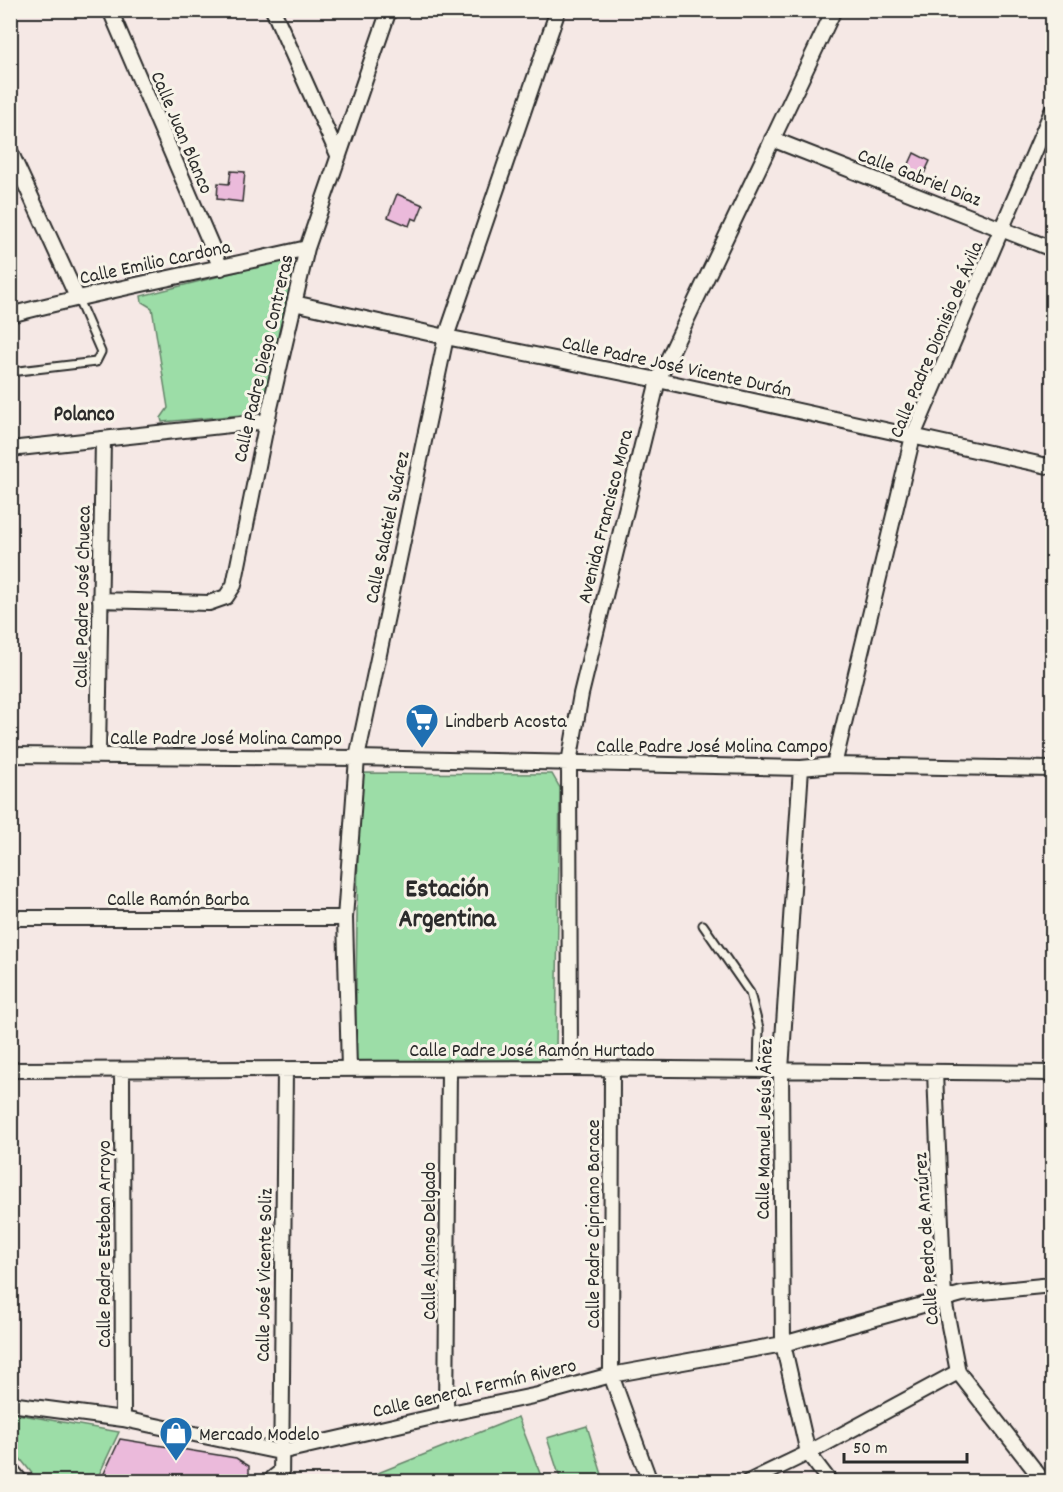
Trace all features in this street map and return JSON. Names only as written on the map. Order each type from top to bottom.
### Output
[{"type":"street","name":"Calle Juan Blanco","points":[[110,10],[221,268]]},
{"type":"street","points":[[273,10],[338,156]]},
{"type":"street","name":"Calle Padre Diego Contreras","points":[[100,600],[209,603],[226,597],[234,585],[267,421],[307,248],[389,10]]},
{"type":"street","name":"Calle Salatiel Suárez","points":[[349,1069],[345,918],[357,758],[446,337],[558,10]]},
{"type":"street","name":"Avenida Francisco Mora","points":[[570,1068],[569,764],[581,694],[658,380],[834,10]]},
{"type":"street","name":"Calle Padre Dionisio de Ávila","points":[[834,765],[913,436],[1053,111]]},
{"type":"street","name":"Calle Gabriel Diaz","points":[[772,139],[1053,249]]},
{"type":"street","points":[[10,151],[77,297]]},
{"type":"street","name":"Calle Emilio Cardona","points":[[10,315],[77,297],[307,248]]},
{"type":"street","name":"Calle Padre José Vicente Durán","points":[[294,303],[1053,467]]},
{"type":"street","points":[[10,449],[267,421]]},
{"type":"street","name":"Calle Padre José Chueca","points":[[98,756],[103,439]]},
{"type":"street","name":"Calle Padre José Molina Campo","points":[[10,755],[357,758],[801,768],[834,765],[1053,769]]},
{"type":"street","name":"Calle Manuel Jesús Áñez","points":[[801,768],[781,1070],[783,1344],[808,1453],[830,1482]]},
{"type":"street","name":"Calle Ramón Barba","points":[[10,918],[345,918]]},
{"type":"street","name":"Calle Alonso Delgado","points":[[446,1414],[449,1068]]},
{"type":"street","name":"Calle Padre José Ramón Hurtado","points":[[10,1070],[570,1068],[1053,1073]]},
{"type":"street","name":"Calle José Vicente Soliz","points":[[281,1474],[285,1069]]},
{"type":"street","name":"Calle Padre Cipriano Barace","points":[[612,1069],[611,1375],[650,1482]]},
{"type":"street","name":"Calle Padre Esteban Arroyo","points":[[122,1070],[123,1419]]},
{"type":"street","name":"Calle Pedro de Anzúrez","points":[[936,1072],[944,1300],[958,1372],[1044,1482]]},
{"type":"street","name":"Calle General Fermín Rivero","points":[[10,1404],[123,1419],[280,1452],[538,1395],[611,1375],[783,1344],[962,1294],[1053,1285]]},
{"type":"street","points":[[748,1482],[808,1453],[958,1372]]},
{"type":"street","points":[[10,1468],[21,1482]]},
{"type":"lane","points":[[10,372],[96,362],[101,352],[77,297]]},
{"type":"lane","points":[[703,925],[750,993],[759,1028],[758,1070]]},
{"type":"lane","points":[[266,1482],[271,1475],[281,1474]]},
{"type":"green space","points":[[284,260],[294,265],[296,270],[265,405],[253,414],[162,422],[161,418],[168,408],[152,308],[142,302],[141,296]]},
{"type":"green space","points":[[359,773],[552,774],[560,788],[556,1047],[548,1063],[355,1062]]},
{"type":"green space","points":[[10,1413],[119,1432],[96,1481],[38,1481],[11,1447]]},
{"type":"green space","points":[[518,1417],[543,1481],[358,1481]]},
{"type":"green space","points":[[587,1426],[604,1481],[561,1481],[547,1438]]},
{"type":"building","points":[[914,153],[930,161],[920,182],[904,175]]},
{"type":"building","points":[[231,171],[245,172],[242,202],[217,199],[218,183],[229,184]]},
{"type":"building","points":[[397,194],[423,205],[417,220],[412,218],[409,226],[388,217]]},
{"type":"building","name":"Mercado Modelo","points":[[120,1439],[236,1458],[249,1466],[249,1482],[100,1482]]},
{"type":"place","name":"Lindberb Acosta","points":[[422,749]]},
{"type":"place","name":"Mercado Modelo","points":[[176,1462]]},
{"type":"district","name":"Polanco","points":[[84,413]]},
{"type":"district","name":"Estación Argentina","points":[[447,902]]}]
